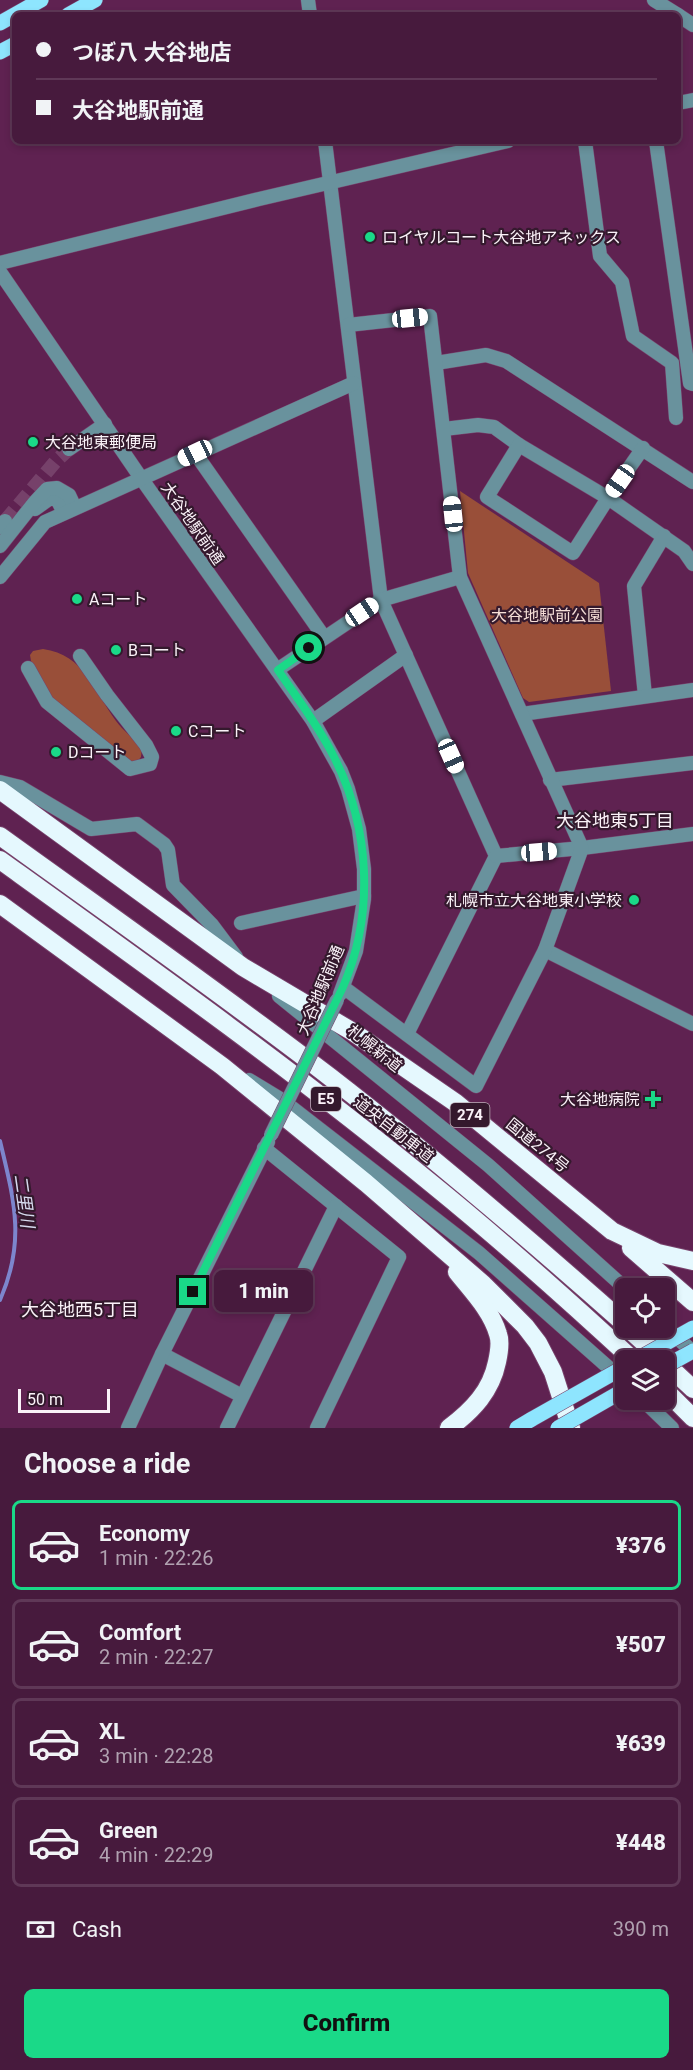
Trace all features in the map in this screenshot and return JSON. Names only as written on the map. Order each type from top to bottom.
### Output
[{"type":"highway","name":"札幌新道","points":[[0,790],[243,967]]},
{"type":"highway","name":"道央自動車道","points":[[0,836],[192,974],[329,1077],[448,1172],[615,1316]]},
{"type":"highway","name":"道央自動車道","points":[[0,860],[321,1095],[512,1251],[624,1350]]},
{"type":"highway","points":[[0,904],[222,1066],[366,1183],[506,1305],[538,1343],[553,1372],[571,1428]]},
{"type":"highway","name":"国道274号","points":[[243,967],[353,1032],[456,1103],[612,1231],[658,1254],[693,1261]]},
{"type":"highway","points":[[612,1231],[693,1302]]},
{"type":"highway","points":[[430,1238],[486,1307],[499,1335],[499,1354],[488,1389],[465,1417],[449,1428]]},
{"type":"highway","name":"道央自動車道","points":[[639,1338],[652,1350]]},
{"type":"highway","name":"道央自動車道","points":[[675,1372],[693,1389]]},
{"type":"highway","points":[[675,1400],[693,1418]]},
{"type":"main road","points":[[20,12],[41,0]]},
{"type":"main road","points":[[73,12],[95,0]]},
{"type":"main road","points":[[653,1350],[693,1328]]},
{"type":"main road","points":[[675,1361],[693,1352]]},
{"type":"main road","points":[[522,1425],[615,1372]]},
{"type":"main road","points":[[558,1428],[615,1395]]},
{"type":"street","points":[[654,0],[673,12]]},
{"type":"street","points":[[325,144],[381,600],[496,856]]},
{"type":"street","points":[[0,263],[330,177],[493,144]]},
{"type":"street","points":[[585,144],[600,256],[622,282],[633,336],[672,363],[676,418]]},
{"type":"street","points":[[656,144],[690,383],[693,384]]},
{"type":"street","name":"大谷地駅前通","points":[[0,272],[141,478],[313,721],[332,753],[348,789],[362,849],[364,896],[356,951],[343,987],[162,1354],[128,1428]]},
{"type":"street","points":[[343,987],[477,1086],[545,950],[582,848],[460,577],[430,316],[348,325]]},
{"type":"street","points":[[436,363],[486,355],[506,361],[693,482]]},
{"type":"street","points":[[0,577],[45,522],[354,383]]},
{"type":"street","points":[[69,449],[105,424]]},
{"type":"street","points":[[444,429],[478,425],[494,427],[664,536],[684,551],[693,564]]},
{"type":"street","points":[[519,445],[488,497],[573,553],[643,448]]},
{"type":"street","points":[[195,453],[324,638]]},
{"type":"street","points":[[0,546],[24,516],[49,500],[57,499],[70,510]]},
{"type":"street","points":[[645,696],[634,586],[664,536]]},
{"type":"street","points":[[278,670],[381,600],[460,577]]},
{"type":"street","points":[[28,668],[40,692],[58,713],[78,725],[130,769],[150,764],[152,757],[146,745],[106,695],[80,656]]},
{"type":"street","points":[[313,721],[406,656]]},
{"type":"street","points":[[522,714],[693,690]]},
{"type":"street","points":[[550,780],[693,763]]},
{"type":"street","points":[[0,782],[20,787],[90,829],[137,824],[164,844],[168,850],[173,885],[212,925],[243,967]]},
{"type":"street","points":[[496,856],[693,834]]},
{"type":"street","points":[[407,1034],[496,856]]},
{"type":"street","points":[[241,923],[364,896]]},
{"type":"street","points":[[545,950],[693,1024]]},
{"type":"street","name":"札幌新道","points":[[243,967],[488,1165],[615,1279]]},
{"type":"street","points":[[222,1066],[282,1100],[470,1246],[615,1373]]},
{"type":"street","points":[[264,1148],[399,1257],[317,1428]]},
{"type":"street","points":[[227,1428],[336,1206]]},
{"type":"street","points":[[675,1336],[693,1352]]},
{"type":"street","points":[[162,1354],[242,1396]]},
{"type":"street","points":[[653,1410],[672,1428]]},
{"type":"green space","name":"大谷地駅前公園","points":[[460,491],[599,583],[611,691],[529,702],[523,698],[468,573]]},
{"type":"green space","points":[[43,649],[69,659],[87,676],[116,721],[142,748],[141,757],[137,762],[131,763],[60,709],[32,667],[30,655],[33,651]]},
{"type":"waterway","name":"二里川","points":[[0,1141],[10,1182],[15,1220],[13,1259],[0,1300]]},
{"type":"tunnel","points":[[5,521],[69,449]]},
{"type":"place","name":"ロイヤルコート大谷地アネックス","points":[[370,237]]},
{"type":"place","name":"大谷地東郵便局","points":[[33,442]]},
{"type":"place","name":"Aコート","points":[[77,599]]},
{"type":"place","name":"Bコート","points":[[116,650]]},
{"type":"place","name":"Cコート","points":[[176,731]]},
{"type":"place","name":"Dコート","points":[[56,752]]},
{"type":"place","name":"札幌市立大谷地東小学校","points":[[634,900]]},
{"type":"place","name":"大谷地病院","points":[[653,1099]]},
{"type":"district","name":"大谷地東5丁目","points":[[615,821]]},
{"type":"district","name":"大谷地西5丁目","points":[[80,1310]]},
{"type":"route","points":[[193,1292],[343,987],[356,951],[360,930],[364,899],[364,869],[359,830],[348,789],[332,753],[278,670],[309,648]]}]
